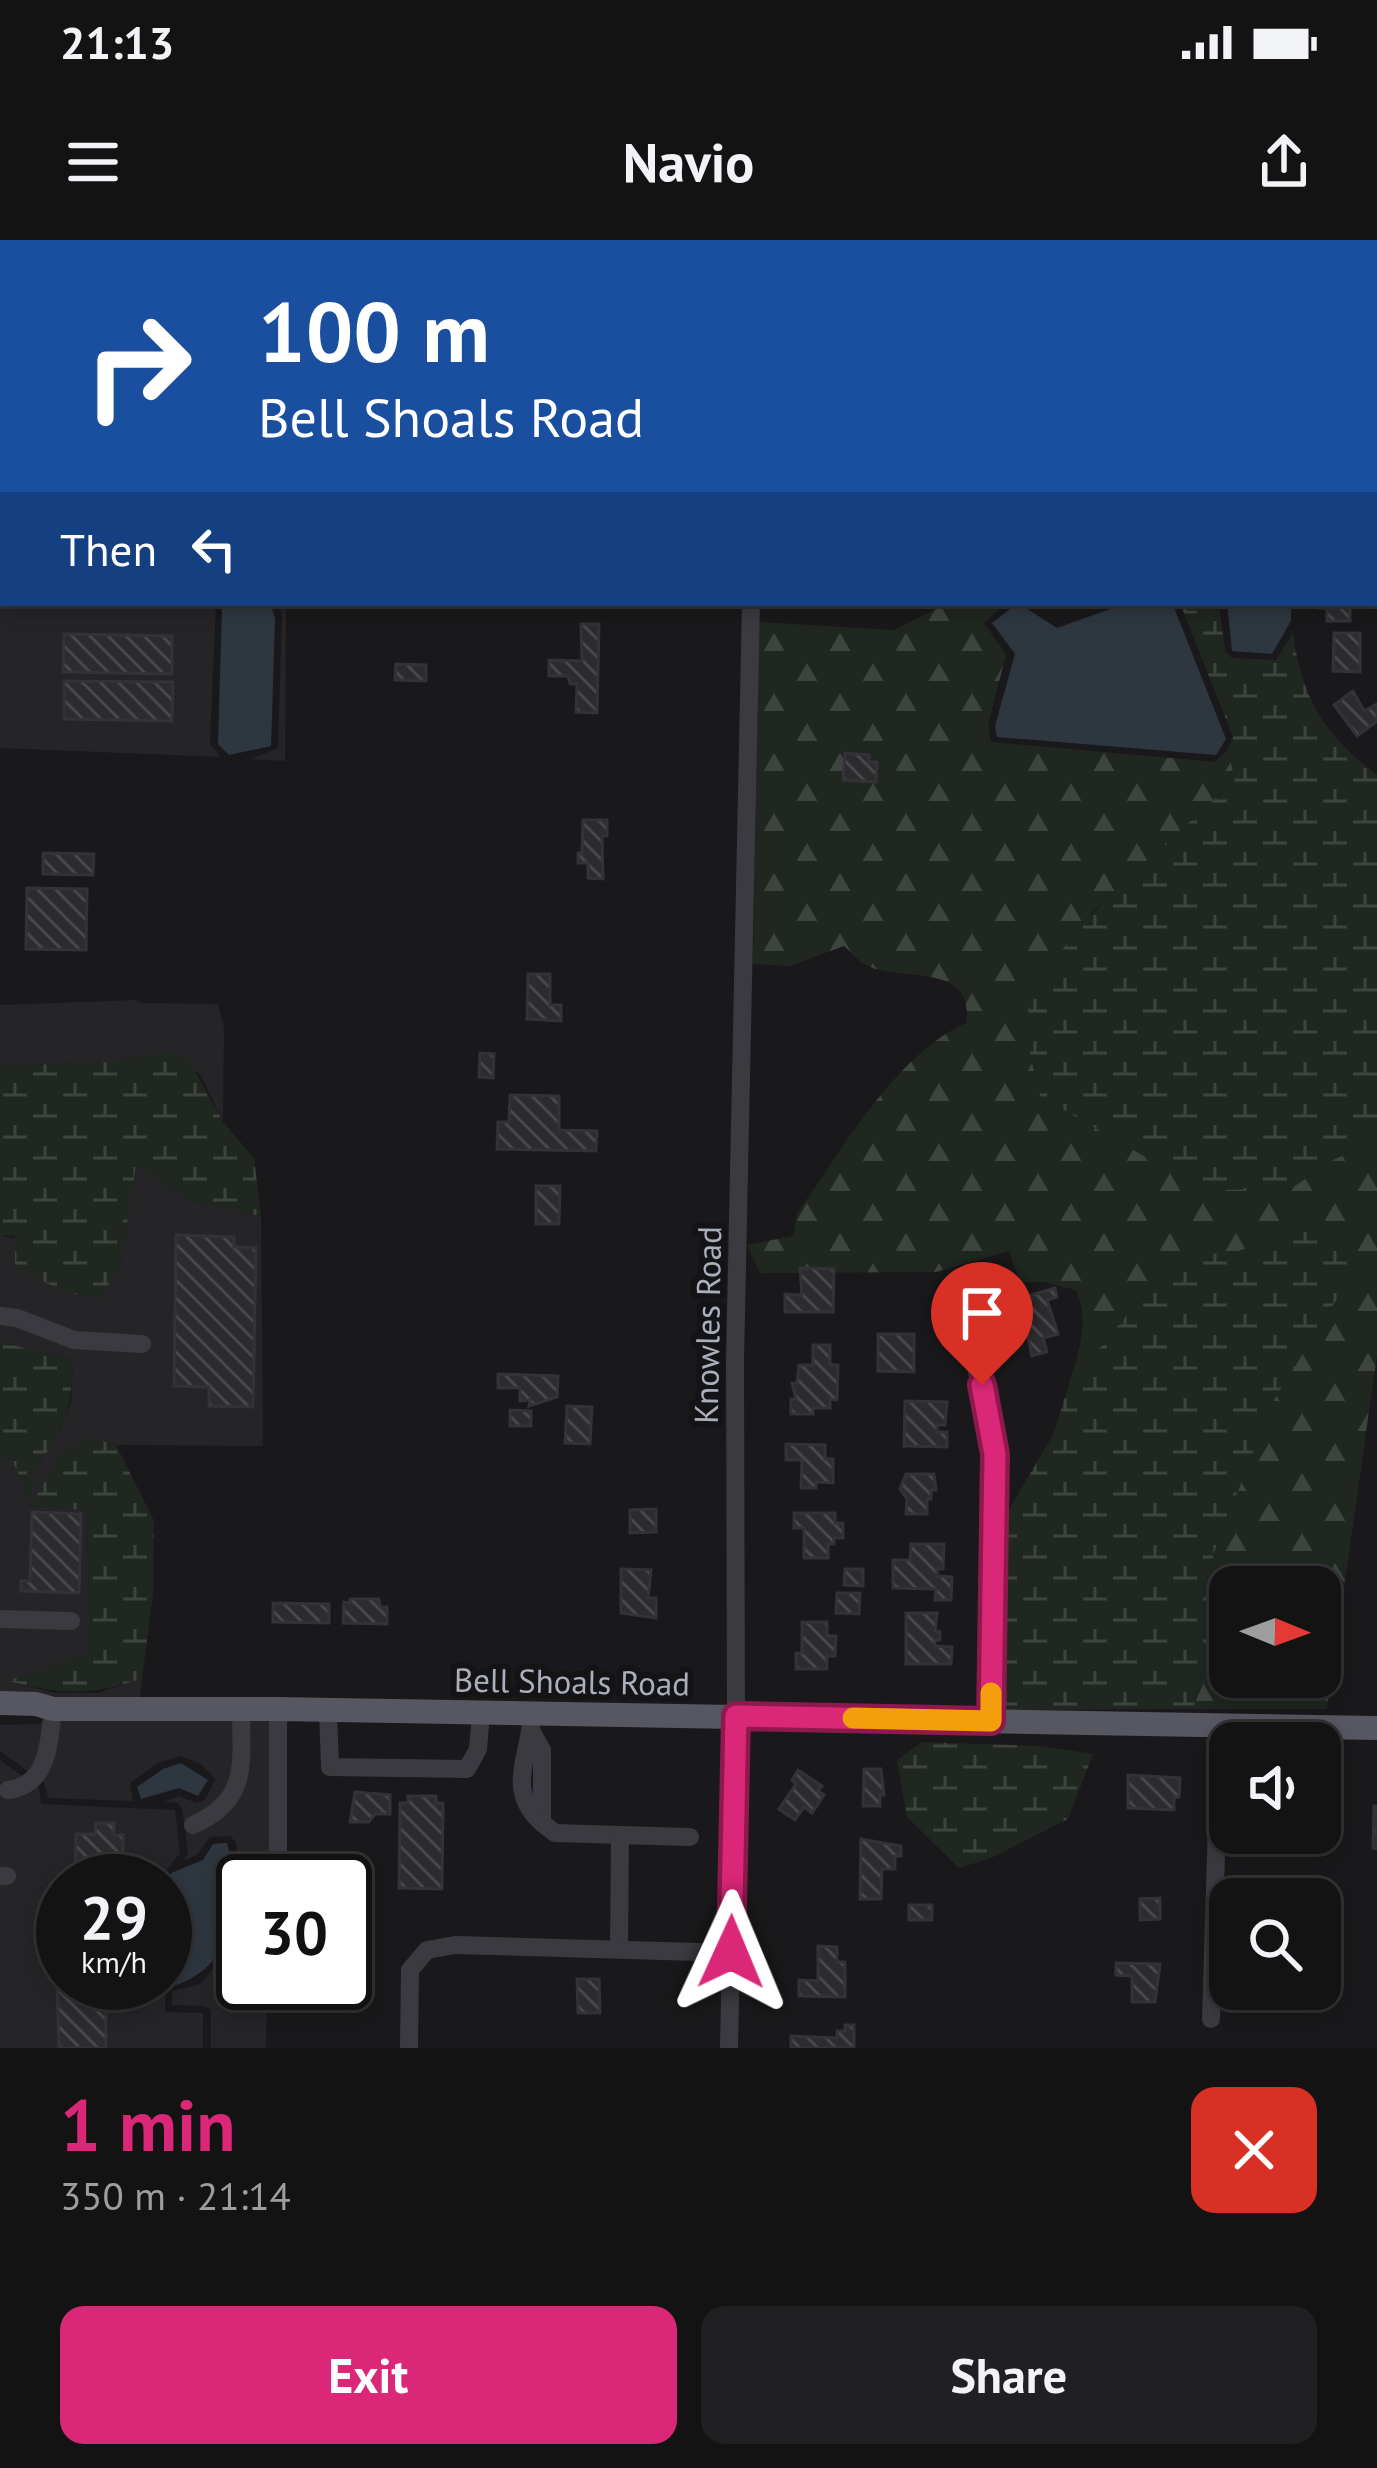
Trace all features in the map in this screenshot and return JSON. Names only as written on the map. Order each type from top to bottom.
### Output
[{"type":"main road","name":"Bell Shoals Road","points":[[0,1702],[53,1709],[481,1712],[532,1723],[736,1716],[1209,1725]]},
{"type":"main road","name":"Bell Shoals Road","points":[[0,1717],[38,1716],[53,1709]]},
{"type":"main road","name":"Bell Shoals Road","points":[[1341,1727],[1377,1728]]},
{"type":"street","name":"Knowles Road","points":[[729,2048],[736,1716],[735,1361],[751,606]]},
{"type":"street","points":[[0,1316],[74,1340],[142,1344]]},
{"type":"street","points":[[971,1345],[995,1454],[991,1721]]},
{"type":"street","points":[[0,1619],[71,1621]]},
{"type":"street","points":[[8,1790],[30,1784],[37,1776],[47,1752],[53,1709]]},
{"type":"street","points":[[193,1825],[221,1810],[235,1792],[241,1709]]},
{"type":"street","points":[[278,1709],[278,1854]]},
{"type":"street","points":[[328,1710],[330,1767],[467,1769],[478,1749],[481,1712]]},
{"type":"street","points":[[532,1723],[524,1747],[532,1786],[525,1809],[555,1833],[690,1837]]},
{"type":"street","points":[[619,1949],[620,1835]]},
{"type":"street","points":[[1211,2019],[1216,1854]]},
{"type":"street","points":[[409,2048],[410,1970],[427,1950],[454,1945],[731,1952]]},
{"type":"shaded area","points":[[0,606],[216,606],[210,744],[221,757],[0,748]]},
{"type":"shaded area","points":[[271,606],[275,618],[271,746],[229,755],[218,744],[222,608]]},
{"type":"shaded area","points":[[279,606],[286,606],[285,761],[251,759],[278,748]]},
{"type":"shaded area","points":[[1014,606],[1023,606],[1057,628],[1119,606],[1173,606],[1226,739],[1216,755],[997,737],[995,726],[1015,654],[992,623]]},
{"type":"shaded area","points":[[1227,606],[1291,606],[1291,621],[1272,654],[1232,651]]},
{"type":"shaded area","points":[[136,1000],[218,1004],[224,1028],[223,1122],[200,1074],[163,1052],[111,1062],[0,1066],[0,1005]]},
{"type":"shaded area","points":[[135,1164],[191,1201],[261,1216],[263,1446],[116,1445],[88,1438],[32,1506],[87,1510],[90,1653],[11,1682],[55,1693],[97,1693],[142,1679],[140,1701],[59,1701],[0,1694],[0,1457],[12,1459],[31,1503],[33,1472],[60,1432],[71,1402],[73,1360],[0,1342],[0,1235],[121,1265]]},
{"type":"shaded area","points":[[269,1717],[269,1854],[238,1854],[230,1836],[210,1837],[198,1854],[187,1854],[182,1809],[178,1803],[164,1802],[179,1796],[196,1803],[205,1800],[215,1779],[201,1764],[180,1756],[158,1763],[130,1783],[133,1801],[48,1798],[44,1783],[0,1751],[0,1725],[38,1724],[54,1718]]},
{"type":"shaded area","points":[[0,1760],[39,1788],[41,1804],[175,1810],[179,1854],[36,1854],[36,2010],[203,2013],[203,2048],[0,2048]]},
{"type":"shaded area","points":[[181,1763],[208,1780],[198,1796],[179,1788],[141,1799],[137,1787]]},
{"type":"shaded area","points":[[227,1843],[230,1854],[216,1854],[216,1956],[192,1977],[192,1864],[203,1860],[213,1844]]},
{"type":"shaded area","points":[[216,1965],[216,2010],[267,2010],[266,2048],[211,2048],[211,2010],[192,2006],[192,1986],[201,1984]]},
{"type":"green space","points":[[1002,606],[984,623],[1006,655],[988,724],[991,742],[1215,762],[1228,749],[1235,780],[1091,913],[1123,1141],[1171,1172],[1290,1189],[1333,1160],[1377,1139],[1377,1355],[1341,1610],[1341,1566],[1213,1566],[1213,1555],[1272,1403],[1355,1270],[1318,1228],[1228,1254],[1197,1254],[1158,1277],[1068,1387],[1083,1327],[1076,1290],[1020,1282],[1009,1251],[936,1272],[760,1273],[747,1245],[793,1236],[797,1214],[871,1107],[916,1057],[966,1023],[966,1003],[947,982],[880,970],[863,963],[844,946],[790,966],[753,964],[759,622],[894,630],[940,607]]},
{"type":"green space","points":[[1181,606],[1219,606],[1225,651],[1232,658],[1276,660],[1293,633],[1302,678],[1318,714],[1377,775],[1377,1139],[1333,1160],[1290,1189],[1216,1190],[1171,1172],[1040,1096],[1027,1031],[1028,1014],[1062,950],[1117,888],[1235,780],[1228,749],[1233,737]]},
{"type":"green space","points":[[163,1052],[188,1058],[223,1122],[254,1158],[261,1216],[191,1201],[136,1165],[121,1265],[100,1297],[68,1293],[15,1268],[15,1236],[0,1235],[0,1066],[111,1062]]},
{"type":"green space","points":[[1318,1228],[1349,1245],[1355,1270],[1272,1403],[1213,1555],[1213,1566],[1209,1566],[1209,1670],[1192,1709],[1002,1710],[1007,1513],[1054,1433],[1068,1387],[1158,1277],[1197,1253],[1228,1254]]},
{"type":"green space","points":[[0,1342],[73,1360],[67,1410],[37,1466],[32,1504],[60,1455],[88,1437],[116,1445],[154,1521],[153,1593],[142,1679],[75,1692],[8,1681],[90,1652],[87,1510],[32,1507],[12,1459],[0,1457]]},
{"type":"green space","points":[[1209,1670],[1209,1698],[1329,1698],[1327,1709],[1192,1709]]},
{"type":"green space","points":[[922,1742],[1040,1746],[1093,1754],[1068,1819],[991,1858],[959,1868],[907,1817],[897,1760]]},
{"type":"building","points":[[1350,606],[1350,621],[1327,621],[1327,608],[1318,608]]},
{"type":"building","points":[[581,624],[599,624],[597,713],[576,712],[577,684],[570,684],[568,676],[549,676],[549,660],[582,661]]},
{"type":"building","points":[[1334,633],[1360,633],[1360,672],[1333,671]]},
{"type":"building","points":[[64,634],[172,636],[172,674],[63,672]]},
{"type":"building","points":[[396,664],[426,665],[426,681],[395,680]]},
{"type":"building","points":[[64,681],[173,682],[172,721],[64,719]]},
{"type":"building","points":[[1353,691],[1364,711],[1377,704],[1377,721],[1357,736],[1334,705]]},
{"type":"building","points":[[845,753],[869,755],[869,762],[877,762],[876,782],[843,780]]},
{"type":"building","points":[[583,820],[607,820],[607,836],[602,836],[603,879],[588,878],[588,863],[578,863]]},
{"type":"building","points":[[43,853],[94,854],[93,875],[43,874]]},
{"type":"building","points":[[27,888],[87,889],[86,950],[26,949]]},
{"type":"building","points":[[528,974],[550,974],[550,1005],[561,1005],[561,1021],[527,1019]]},
{"type":"building","points":[[480,1053],[494,1054],[493,1078],[479,1077]]},
{"type":"building","points":[[510,1095],[559,1096],[559,1130],[597,1131],[596,1151],[497,1149],[498,1122],[509,1122]]},
{"type":"building","points":[[536,1186],[560,1186],[559,1224],[536,1224]]},
{"type":"building","points":[[176,1235],[234,1237],[234,1247],[256,1248],[253,1407],[209,1406],[209,1387],[174,1386]]},
{"type":"building","points":[[800,1268],[834,1269],[833,1312],[785,1312],[785,1294],[802,1295]]},
{"type":"building","points":[[1007,1274],[1007,1287],[999,1287],[999,1296],[952,1303],[951,1276]]},
{"type":"building","points":[[1055,1288],[1057,1297],[1047,1300],[1058,1334],[1043,1338],[1047,1352],[1032,1356],[1018,1299]]},
{"type":"building","points":[[878,1334],[914,1334],[914,1372],[878,1371]]},
{"type":"building","points":[[813,1345],[830,1345],[830,1365],[838,1365],[837,1400],[830,1399],[830,1408],[813,1408],[813,1414],[791,1414],[791,1399],[796,1399],[792,1383],[797,1383],[799,1365],[813,1365]]},
{"type":"building","points":[[498,1374],[558,1376],[557,1397],[529,1406],[530,1400],[520,1401],[520,1388],[498,1388]]},
{"type":"building","points":[[905,1401],[947,1402],[945,1425],[937,1425],[937,1432],[947,1432],[947,1447],[904,1446]]},
{"type":"building","points":[[567,1406],[592,1407],[590,1444],[565,1443]]},
{"type":"building","points":[[510,1410],[531,1411],[531,1426],[510,1426]]},
{"type":"building","points":[[786,1444],[825,1445],[825,1459],[833,1459],[833,1483],[816,1482],[816,1488],[801,1488],[802,1460],[786,1460]]},
{"type":"building","points":[[906,1474],[934,1474],[936,1490],[927,1499],[927,1514],[906,1514],[907,1499],[900,1489]]},
{"type":"building","points":[[656,1509],[656,1532],[630,1533],[630,1510]]},
{"type":"building","points":[[32,1512],[81,1514],[79,1593],[21,1591],[21,1581],[30,1581]]},
{"type":"building","points":[[794,1513],[835,1513],[835,1523],[843,1523],[843,1538],[828,1544],[828,1558],[804,1558],[804,1528],[794,1528]]},
{"type":"building","points":[[911,1544],[944,1544],[943,1569],[937,1569],[937,1576],[952,1577],[951,1600],[935,1600],[936,1589],[893,1588],[893,1560],[910,1560]]},
{"type":"building","points":[[621,1569],[651,1570],[648,1598],[656,1598],[656,1618],[621,1613]]},
{"type":"building","points":[[845,1569],[863,1569],[863,1586],[844,1585]]},
{"type":"building","points":[[837,1593],[860,1593],[859,1614],[836,1613]]},
{"type":"building","points":[[379,1599],[380,1607],[387,1607],[387,1624],[343,1623],[344,1602]]},
{"type":"building","points":[[273,1603],[329,1604],[329,1623],[273,1622]]},
{"type":"building","points":[[906,1613],[937,1613],[935,1631],[940,1632],[940,1640],[935,1640],[935,1646],[952,1647],[951,1664],[906,1664]]},
{"type":"building","points":[[802,1622],[827,1622],[827,1636],[836,1636],[835,1656],[827,1656],[827,1669],[796,1669],[796,1653],[802,1653]]},
{"type":"building","points":[[864,1769],[881,1769],[884,1795],[880,1795],[880,1806],[863,1806]]},
{"type":"building","points":[[798,1770],[822,1786],[818,1791],[824,1795],[812,1813],[804,1807],[795,1820],[779,1809],[796,1784],[792,1780]]},
{"type":"building","points":[[1128,1775],[1180,1778],[1174,1810],[1128,1808]]},
{"type":"building","points":[[355,1792],[390,1795],[390,1814],[375,1814],[369,1822],[350,1822]]},
{"type":"building","points":[[408,1796],[436,1796],[436,1803],[443,1803],[442,1889],[399,1888],[400,1803],[408,1803]]},
{"type":"building","points":[[1377,1806],[1377,1849],[1373,1848]]},
{"type":"building","points":[[96,1823],[114,1823],[114,1835],[123,1835],[123,1854],[76,1854],[76,1834],[95,1834]]},
{"type":"building","points":[[861,1839],[901,1846],[895,1869],[882,1869],[881,1899],[860,1899]]},
{"type":"building","points":[[1160,1898],[1160,1919],[1140,1920],[1140,1899]]},
{"type":"building","points":[[909,1905],[932,1905],[932,1920],[909,1920]]},
{"type":"building","points":[[818,1946],[837,1947],[837,1962],[845,1962],[845,1997],[799,1996],[799,1980],[818,1981]]},
{"type":"building","points":[[1116,1963],[1160,1964],[1155,2002],[1132,2002],[1132,1976],[1116,1975]]},
{"type":"building","points":[[577,1979],[599,1979],[600,2013],[578,2013]]},
{"type":"building","points":[[58,2010],[106,2010],[106,2048],[59,2048]]},
{"type":"building","points":[[845,2025],[854,2025],[854,2048],[791,2048],[791,2036],[837,2038],[837,2031],[845,2031]]},
{"type":"slow traffic","points":[[853,1718],[991,1721],[991,1693]]},
{"type":"route","points":[[731,1952],[736,1716],[991,1721],[995,1454],[982,1385]]}]
